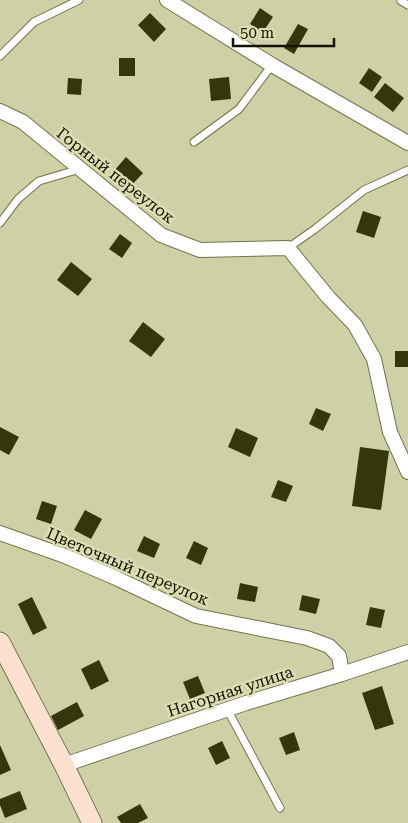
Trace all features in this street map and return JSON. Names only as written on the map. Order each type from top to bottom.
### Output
[{"type":"street","points":[[167,0],[272,65],[408,143]]},
{"type":"street","name":"Горный переулок","points":[[0,111],[23,122],[161,235],[200,250],[288,248]]},
{"type":"street","points":[[288,248],[328,297],[355,325],[374,360],[390,432],[408,472]]},
{"type":"street","name":"Цветочный переулок","points":[[0,534],[66,556],[196,616],[306,638],[329,646],[338,656],[342,674]]},
{"type":"street","points":[[0,642],[92,823]]},
{"type":"street","name":"Нагорная улица","points":[[64,765],[228,709],[408,652]]},
{"type":"lane","points":[[0,56],[34,22],[79,0]]},
{"type":"lane","points":[[401,1],[408,5]]},
{"type":"lane","points":[[194,142],[240,109],[272,65]]},
{"type":"lane","points":[[0,223],[18,199],[39,180],[80,170]]},
{"type":"lane","points":[[288,248],[364,190],[408,170]]},
{"type":"lane","points":[[228,709],[280,808]]},
{"type":"building","points":[[260,8],[273,17],[263,32],[250,24]]},
{"type":"building","points":[[150,13],[166,29],[154,42],[138,25]]},
{"type":"building","points":[[298,24],[308,29],[294,54],[284,48]]},
{"type":"building","points":[[119,58],[135,58],[135,76],[119,76]]},
{"type":"building","points":[[369,68],[382,77],[372,92],[359,83]]},
{"type":"building","points":[[229,77],[231,99],[211,101],[209,79]]},
{"type":"building","points":[[68,78],[82,79],[81,95],[67,94]]},
{"type":"building","points":[[385,83],[404,98],[393,112],[374,97]]},
{"type":"building","points":[[126,157],[143,173],[130,187],[113,172]]},
{"type":"building","points":[[363,211],[381,217],[374,238],[356,232]]},
{"type":"building","points":[[120,234],[132,243],[122,258],[109,249]]},
{"type":"building","points":[[71,262],[92,279],[78,296],[57,280]]},
{"type":"building","points":[[143,322],[165,339],[151,357],[129,341]]},
{"type":"building","points":[[395,351],[408,351],[408,367],[395,367]]},
{"type":"building","points":[[316,408],[331,414],[323,431],[309,424]]},
{"type":"building","points":[[0,427],[19,437],[9,455],[0,450]]},
{"type":"building","points":[[236,428],[258,438],[250,457],[228,447]]},
{"type":"building","points":[[360,447],[389,451],[381,510],[352,506]]},
{"type":"building","points":[[278,480],[293,486],[286,502],[271,497]]},
{"type":"building","points":[[42,501],[57,506],[51,524],[36,519]]},
{"type":"building","points":[[85,510],[102,519],[91,539],[74,530]]},
{"type":"building","points":[[144,536],[160,544],[154,558],[137,551]]},
{"type":"building","points":[[194,541],[208,548],[201,565],[186,558]]},
{"type":"building","points":[[240,583],[258,587],[255,602],[237,599]]},
{"type":"building","points":[[302,595],[320,599],[316,614],[299,610]]},
{"type":"building","points":[[32,597],[47,628],[33,635],[18,604]]},
{"type":"building","points":[[370,607],[385,610],[381,628],[366,625]]},
{"type":"building","points":[[99,660],[109,681],[91,690],[81,669]]},
{"type":"building","points":[[198,676],[205,693],[190,699],[183,682]]},
{"type":"building","points":[[382,686],[394,724],[375,730],[362,693]]},
{"type":"building","points":[[77,702],[84,716],[58,730],[51,716]]},
{"type":"building","points":[[294,732],[300,750],[286,755],[279,738]]},
{"type":"building","points":[[222,741],[230,758],[216,765],[208,748]]},
{"type":"building","points":[[0,745],[11,770],[0,775]]},
{"type":"building","points":[[20,791],[27,809],[5,818],[0,805],[0,799]]},
{"type":"building","points":[[140,804],[148,818],[138,823],[121,823],[117,817]]}]
